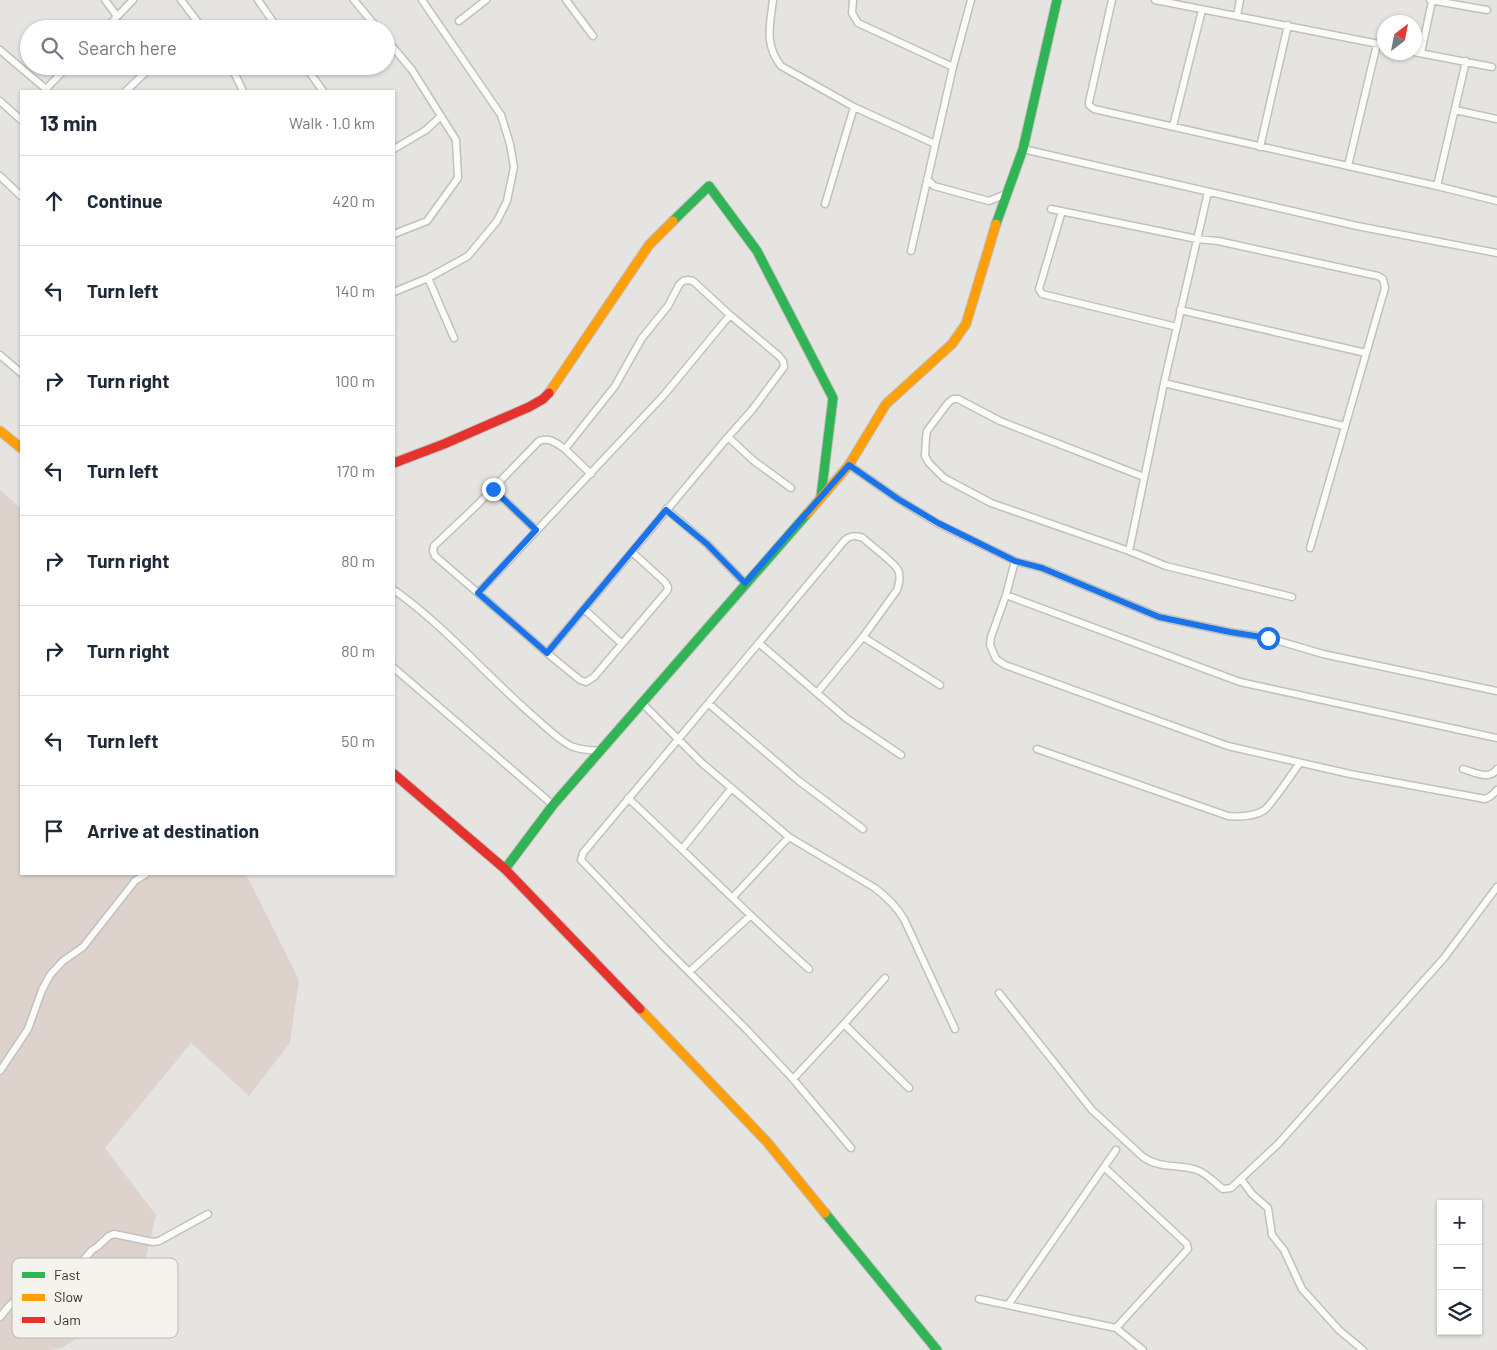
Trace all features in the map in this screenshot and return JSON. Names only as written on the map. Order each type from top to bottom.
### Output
[{"type":"street","points":[[105,0],[117,16]]},
{"type":"street","points":[[113,20],[133,0]]},
{"type":"street","points":[[181,0],[196,20]]},
{"type":"street","points":[[258,0],[272,20]]},
{"type":"street","points":[[354,0],[371,20]]},
{"type":"street","points":[[395,292],[428,278],[468,256],[497,221],[507,201],[514,167],[510,144],[501,116],[422,0]]},
{"type":"street","points":[[459,21],[486,0]]},
{"type":"street","points":[[566,0],[593,36]]},
{"type":"street","points":[[773,0],[769,37],[774,57],[781,66],[854,107],[936,144]]},
{"type":"street","points":[[853,0],[852,13],[858,23],[953,67]]},
{"type":"street","points":[[911,251],[953,67],[972,0]]},
{"type":"street","points":[[505,870],[553,805],[849,465],[886,404],[954,341],[966,324],[982,266],[1023,148],[1057,0]]},
{"type":"street","points":[[1112,0],[1089,105],[1094,109],[1437,186],[1497,202]]},
{"type":"street","points":[[1155,0],[1377,44]]},
{"type":"street","points":[[1237,16],[1240,0]]},
{"type":"street","points":[[1422,36],[1431,0],[1487,10]]},
{"type":"street","points":[[1173,126],[1202,10]]},
{"type":"street","points":[[1260,147],[1288,25]]},
{"type":"street","points":[[0,50],[20,67]]},
{"type":"street","points":[[395,50],[412,70],[456,140],[458,178],[427,221],[395,234]]},
{"type":"street","points":[[1422,53],[1492,66]]},
{"type":"street","points":[[1348,166],[1377,60]]},
{"type":"street","points":[[1437,186],[1466,61]]},
{"type":"street","points":[[29,75],[46,89],[59,75]]},
{"type":"street","points":[[127,90],[143,75]]},
{"type":"street","points":[[235,75],[243,90]]},
{"type":"street","points":[[311,75],[322,90]]},
{"type":"street","points":[[0,101],[20,119]]},
{"type":"street","points":[[825,204],[854,107]]},
{"type":"street","points":[[1455,110],[1497,119]]},
{"type":"street","points":[[395,148],[426,130],[440,116]]},
{"type":"street","points":[[1023,148],[1357,226],[1497,253]]},
{"type":"street","points":[[0,176],[20,195]]},
{"type":"street","points":[[927,179],[934,186],[989,201],[1006,194]]},
{"type":"street","points":[[395,463],[444,444],[529,407],[550,392],[649,245],[709,186],[757,251],[833,398],[821,497]]},
{"type":"street","points":[[1129,551],[1180,310],[1208,192]]},
{"type":"street","points":[[1051,209],[1196,239],[1218,241],[1378,276],[1383,279],[1385,288],[1310,548]]},
{"type":"street","points":[[1062,211],[1040,292],[1047,296],[1177,327]]},
{"type":"street","points":[[428,278],[454,338]]},
{"type":"street","points":[[547,653],[752,410],[784,367],[783,361],[693,281],[683,281],[668,306],[642,338],[615,386],[565,449]]},
{"type":"street","points":[[1180,310],[1366,353]]},
{"type":"street","points":[[478,593],[664,395],[730,315]]},
{"type":"street","points":[[0,355],[20,372]]},
{"type":"street","points":[[1164,383],[1344,426]]},
{"type":"street","points":[[1144,477],[1000,420],[958,399],[953,399],[948,403],[927,431],[926,456],[929,463],[944,478],[990,503],[1174,568],[1292,597]]},
{"type":"street","points":[[0,431],[20,447]]},
{"type":"street","points":[[728,437],[754,461],[791,488]]},
{"type":"street","points":[[590,474],[565,449],[552,440],[539,441],[434,546],[435,556],[547,653],[580,680],[586,682],[594,678],[668,588],[665,582],[632,552]]},
{"type":"street","points":[[849,465],[898,499],[938,523],[1015,561],[1042,568],[1159,617],[1268,638],[1323,654],[1497,691]]},
{"type":"street","points":[[493,489],[536,530]]},
{"type":"street","points":[[666,510],[707,544],[745,583]]},
{"type":"street","points":[[817,693],[863,637],[897,590],[900,579],[896,568],[862,538],[857,536],[849,537],[846,540],[628,798],[583,853],[581,860],[793,1079],[851,1148]]},
{"type":"street","points":[[1015,561],[990,645],[996,659],[1005,665],[1219,743],[1359,776],[1485,799],[1497,790]]},
{"type":"street","points":[[395,591],[420,609],[520,704],[566,743],[577,748],[601,751]]},
{"type":"street","points":[[1006,595],[1240,682],[1497,738]]},
{"type":"street","points":[[584,609],[622,644]]},
{"type":"street","points":[[863,637],[940,685]]},
{"type":"street","points":[[760,644],[854,724],[901,755]]},
{"type":"street","points":[[395,669],[553,805]]},
{"type":"street","points":[[642,703],[678,740],[789,837],[875,888],[896,907],[904,919],[956,1029]]},
{"type":"street","points":[[708,704],[790,773],[863,830]]},
{"type":"street","points":[[1037,749],[1228,816],[1239,817],[1253,815],[1265,810],[1300,763]]},
{"type":"street","points":[[1463,769],[1481,775],[1495,773],[1497,770]]},
{"type":"street","points":[[395,775],[505,870],[766,1142],[937,1350]]},
{"type":"street","points":[[682,849],[732,789]]},
{"type":"street","points":[[628,798],[733,897],[750,916],[809,969]]},
{"type":"street","points":[[733,897],[789,837]]},
{"type":"street","points":[[0,1071],[28,1029],[42,990],[50,975],[64,961],[83,947],[135,882],[145,875]]},
{"type":"street","points":[[999,993],[1092,1110],[1143,1157],[1150,1162],[1163,1166],[1199,1171],[1223,1189],[1231,1188],[1278,1144],[1444,958],[1497,887]]},
{"type":"street","points":[[688,972],[750,916]]},
{"type":"street","points":[[793,1079],[885,978]]},
{"type":"street","points":[[844,1024],[910,1088]]},
{"type":"street","points":[[1008,1305],[1116,1150]]},
{"type":"street","points":[[1104,1167],[1187,1244],[1188,1249],[1116,1328]]},
{"type":"street","points":[[1241,1179],[1252,1194],[1268,1208],[1272,1236],[1284,1250],[1302,1290],[1339,1330],[1363,1350]]},
{"type":"street","points":[[85,1258],[109,1236],[114,1234],[153,1242],[159,1241],[208,1214]]},
{"type":"street","points":[[979,1300],[1116,1328],[1143,1350]]},
{"type":"street","points":[[0,1317],[12,1303]]},
{"type":"shaded area","points":[[0,490],[20,507],[20,875],[246,875],[299,980],[290,1043],[249,1096],[191,1043],[105,1148],[156,1215],[146,1258],[12,1258],[12,1338],[77,1338],[61,1348],[50,1350],[0,1350]]},
{"type":"traffic: fast","points":[[996,224],[1023,149],[1057,0]]},
{"type":"traffic: fast","points":[[673,221],[709,186],[757,251],[833,398],[821,496]]},
{"type":"traffic: fast","points":[[505,869],[553,805],[807,514]]},
{"type":"traffic: fast","points":[[825,1213],[937,1350]]},
{"type":"traffic: slow","points":[[549,393],[649,245],[673,221]]},
{"type":"traffic: slow","points":[[807,514],[849,465],[886,404],[952,344],[966,324],[996,224]]},
{"type":"traffic: slow","points":[[0,431],[20,447]]},
{"type":"traffic: slow","points":[[640,1009],[767,1142],[825,1213]]},
{"type":"traffic: jam","points":[[395,463],[444,444],[529,407],[549,393]]},
{"type":"traffic: jam","points":[[395,775],[505,869],[640,1009]]},
{"type":"route","points":[[493,489],[536,530],[478,593],[547,653],[666,510],[707,544],[745,583],[849,465],[898,499],[938,523],[1015,561],[1042,568],[1159,617],[1268,638]]}]
